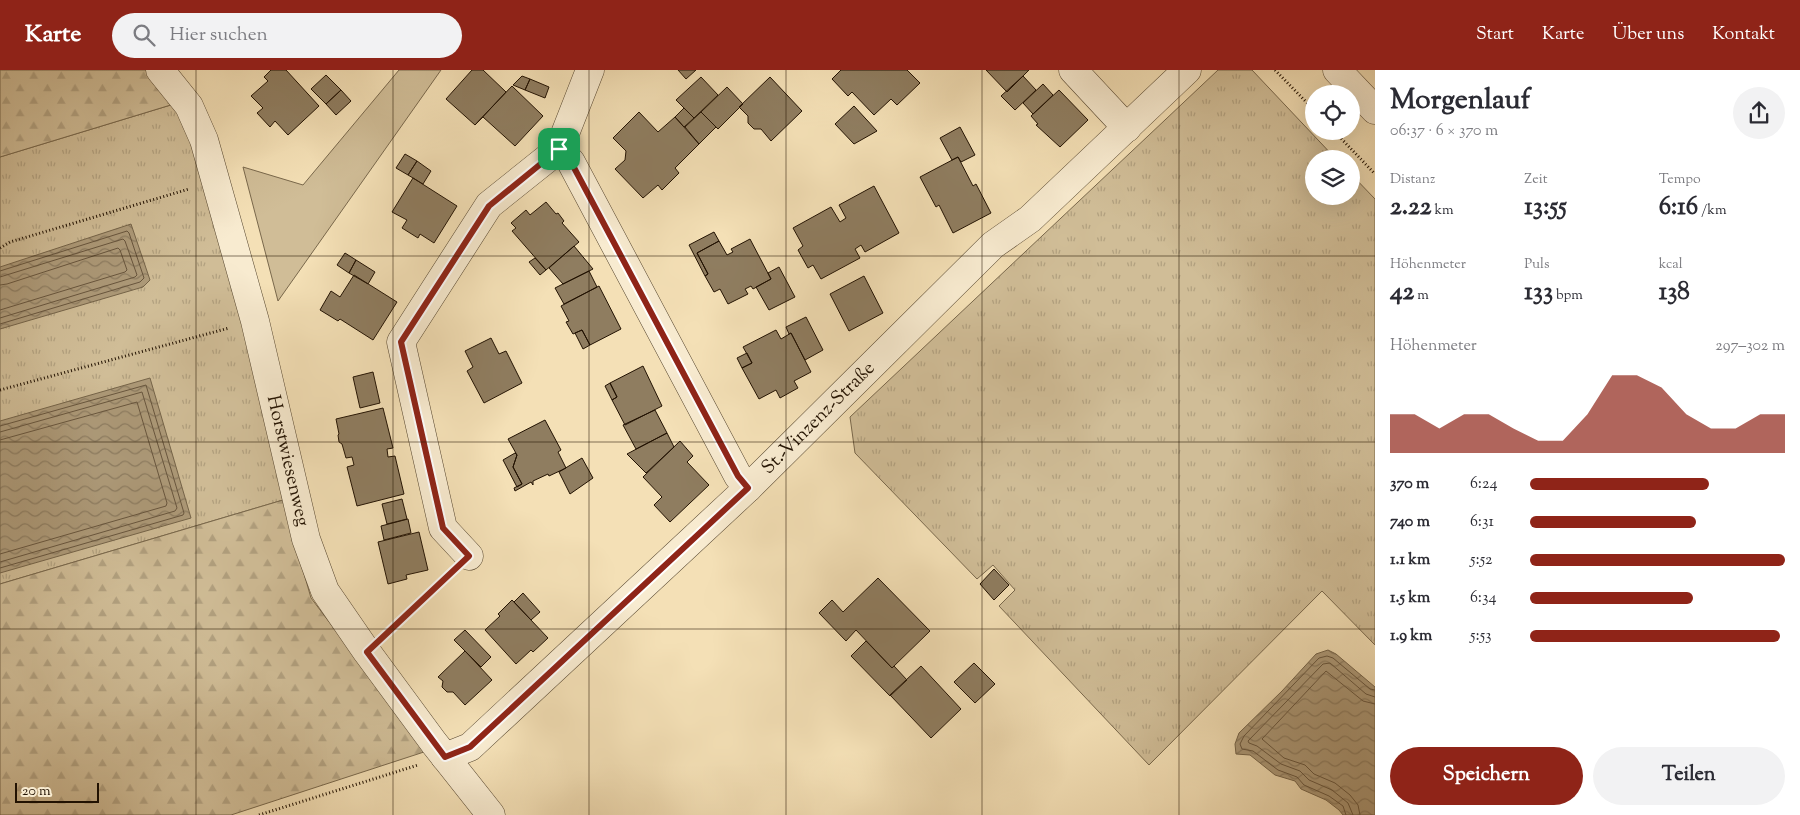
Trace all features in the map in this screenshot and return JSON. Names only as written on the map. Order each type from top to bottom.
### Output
[{"type":"street","name":"Horstwiesenweg","points":[[160,70],[189,106],[204,140],[255,321],[306,538],[325,591],[367,652],[491,815]]},
{"type":"street","points":[[469,556],[443,528],[401,342],[489,206],[559,149],[590,70]]},
{"type":"street","points":[[1073,70],[1127,128]]},
{"type":"street","name":"St.-Vinzenz-Straße","points":[[445,757],[470,747],[748,488],[993,245],[1030,220],[1187,70]]},
{"type":"street","points":[[1337,70],[1375,110]]},
{"type":"street","points":[[559,149],[571,162],[738,476],[748,488]]},
{"type":"path","points":[[1275,70],[1305,101]]},
{"type":"path","points":[[1343,140],[1375,174]]},
{"type":"path","points":[[0,248],[10,242],[216,181]]},
{"type":"path","points":[[0,390],[255,321]]},
{"type":"path","points":[[367,652],[469,556]]},
{"type":"path","points":[[259,815],[445,757]]},
{"type":"green space","points":[[0,70],[149,70],[174,104],[0,157]]},
{"type":"green space","points":[[399,70],[441,70],[278,301],[243,167],[303,185]]},
{"type":"green space","points":[[1218,70],[1252,70],[1305,126],[1305,140],[1318,140],[1328,150],[1305,150],[1305,205],[1360,205],[1360,183],[1375,199],[1375,645],[1322,591],[1149,765],[999,606],[1015,590],[993,565],[977,579],[855,453],[850,417]]},
{"type":"green space","points":[[174,104],[196,147],[246,338],[283,500],[0,584],[0,157]]},
{"type":"green space","points":[[283,500],[311,598],[427,751],[231,815],[0,815],[0,584]]},
{"type":"water","points":[[131,224],[150,280],[143,287],[0,329],[0,267]]},
{"type":"water","points":[[150,378],[191,518],[0,573],[0,421]]},
{"type":"water","points":[[1328,650],[1336,654],[1375,687],[1375,815],[1343,815],[1326,800],[1301,789],[1295,781],[1275,775],[1250,755],[1236,754],[1235,744],[1239,733],[1316,654]]},
{"type":"building","points":[[271,70],[286,70],[319,106],[288,135],[275,121],[270,127],[257,113],[263,108],[251,96],[268,81],[264,77]]},
{"type":"building","points":[[472,70],[483,70],[506,92],[475,125],[446,99]]},
{"type":"building","points":[[678,70],[696,70],[686,79]]},
{"type":"building","points":[[841,70],[907,70],[920,83],[897,105],[891,99],[874,115],[852,92],[848,96],[832,79]]},
{"type":"building","points":[[986,70],[1029,70],[1007,92]]},
{"type":"building","points":[[326,75],[341,90],[326,104],[311,89]]},
{"type":"building","points":[[522,76],[530,79],[525,90],[513,85]]},
{"type":"building","points":[[1023,76],[1036,90],[1015,110],[1001,96]]},
{"type":"building","points":[[701,77],[718,95],[694,118],[676,100]]},
{"type":"building","points":[[770,77],[802,111],[771,141],[761,129],[754,129],[748,123],[748,116],[739,107]]},
{"type":"building","points":[[530,79],[549,87],[545,98],[525,90]]},
{"type":"building","points":[[1043,84],[1053,95],[1033,114],[1023,103]]},
{"type":"building","points":[[512,86],[543,116],[515,146],[483,117],[475,125]]},
{"type":"building","points":[[727,87],[743,104],[718,129],[701,112]]},
{"type":"building","points":[[341,90],[351,101],[336,115],[326,104]]},
{"type":"building","points":[[1059,90],[1088,120],[1060,147],[1036,125],[1038,124],[1031,116]]},
{"type":"building","points":[[854,106],[877,131],[854,144],[835,124]]},
{"type":"building","points":[[684,108],[694,118],[684,127],[675,117]]},
{"type":"building","points":[[639,112],[658,132],[675,117],[699,144],[675,168],[679,173],[662,190],[658,185],[643,198],[615,169],[625,160],[626,151],[613,138]]},
{"type":"building","points":[[701,112],[716,127],[699,144],[685,127]]},
{"type":"building","points":[[960,127],[975,155],[961,162],[958,157],[952,160],[940,138]]},
{"type":"building","points":[[405,154],[417,161],[408,175],[396,168]]},
{"type":"building","points":[[958,157],[973,186],[976,184],[991,213],[953,233],[939,205],[936,207],[920,177]]},
{"type":"building","points":[[417,161],[431,171],[423,184],[408,175]]},
{"type":"building","points":[[413,178],[457,206],[434,243],[420,234],[418,238],[402,228],[407,220],[392,212]]},
{"type":"building","points":[[874,186],[899,233],[865,252],[861,245],[855,249],[860,258],[821,279],[813,265],[808,268],[798,250],[803,246],[793,228],[831,207],[840,222],[846,218],[839,205]]},
{"type":"building","points":[[546,202],[556,214],[558,213],[564,221],[562,223],[579,242],[546,270],[512,231],[516,228],[511,223],[526,210],[530,215]]},
{"type":"building","points":[[714,232],[719,241],[697,253],[708,274],[705,276],[689,245]]},
{"type":"building","points":[[750,239],[771,279],[753,289],[751,286],[745,289],[748,294],[728,304],[720,289],[714,292],[705,276],[708,274],[697,253],[719,241],[727,255],[733,252],[731,249]]},
{"type":"building","points":[[574,246],[593,269],[563,284],[549,268]]},
{"type":"building","points":[[345,253],[356,260],[349,273],[337,265]]},
{"type":"building","points":[[535,258],[546,270],[540,275],[529,262]]},
{"type":"building","points":[[356,260],[375,272],[368,284],[349,273]]},
{"type":"building","points":[[779,267],[795,297],[769,310],[756,287],[771,279],[768,273]]},
{"type":"building","points":[[589,271],[597,287],[564,304],[555,288]]},
{"type":"building","points":[[354,275],[397,302],[373,340],[340,319],[338,321],[320,310],[331,291],[340,297]]},
{"type":"building","points":[[864,276],[883,313],[849,331],[830,294]]},
{"type":"building","points":[[599,286],[621,329],[590,345],[582,330],[573,334],[566,322],[569,321],[561,306]]},
{"type":"building","points":[[806,317],[823,350],[805,360],[786,327]]},
{"type":"building","points":[[582,330],[590,345],[583,349],[575,333]]},
{"type":"building","points":[[776,330],[781,339],[791,333],[811,372],[794,381],[798,388],[780,398],[776,390],[759,399],[742,368],[752,363],[743,347]]},
{"type":"building","points":[[491,338],[499,354],[506,351],[522,383],[484,403],[467,371],[473,367],[465,351]]},
{"type":"building","points":[[747,353],[752,363],[742,368],[737,358]]},
{"type":"building","points":[[643,366],[662,406],[625,425],[612,400],[617,397],[610,383]]},
{"type":"building","points":[[373,372],[380,403],[360,408],[353,377]]},
{"type":"building","points":[[610,383],[617,397],[612,400],[605,386]]},
{"type":"building","points":[[383,408],[393,448],[387,449],[388,457],[395,456],[404,494],[357,506],[347,467],[354,465],[352,457],[346,458],[342,444],[339,442],[336,419]]},
{"type":"building","points":[[655,410],[667,433],[636,449],[623,425]]},
{"type":"building","points":[[545,420],[561,450],[558,452],[566,468],[533,481],[533,485],[531,482],[515,491],[514,488],[522,484],[513,467],[517,455],[508,439]]},
{"type":"building","points":[[667,433],[674,447],[646,473],[627,454]]},
{"type":"building","points":[[680,441],[693,456],[687,462],[709,485],[670,522],[654,505],[662,497],[643,477]]},
{"type":"building","points":[[515,453],[517,455],[513,467],[522,484],[517,487],[503,460]]},
{"type":"building","points":[[582,458],[593,478],[570,494],[559,472]]},
{"type":"building","points":[[402,499],[407,519],[387,524],[382,504]]},
{"type":"building","points":[[408,519],[411,533],[384,540],[381,526]]},
{"type":"building","points":[[419,532],[428,570],[406,575],[407,579],[388,584],[378,542]]},
{"type":"building","points":[[994,569],[1009,585],[994,600],[980,584]]},
{"type":"building","points":[[878,578],[930,631],[892,668],[856,630],[846,641],[819,613],[832,600],[843,612]]},
{"type":"building","points":[[523,593],[540,612],[531,620],[514,602]]},
{"type":"building","points":[[512,600],[548,638],[516,664],[485,630],[500,616],[498,614]]},
{"type":"building","points":[[465,630],[491,657],[481,667],[454,640]]},
{"type":"building","points":[[866,641],[892,668],[894,666],[907,680],[890,696],[851,656]]},
{"type":"building","points":[[465,651],[492,680],[465,705],[453,692],[447,692],[442,687],[443,681],[438,677]]},
{"type":"building","points":[[974,663],[995,684],[975,703],[954,682]]},
{"type":"building","points":[[921,666],[961,709],[931,738],[890,695]]},
{"type":"route","points":[[559,149],[571,162],[738,476],[748,488],[470,747],[445,757],[367,652],[469,556],[443,528],[401,342],[489,206],[559,149]]}]
